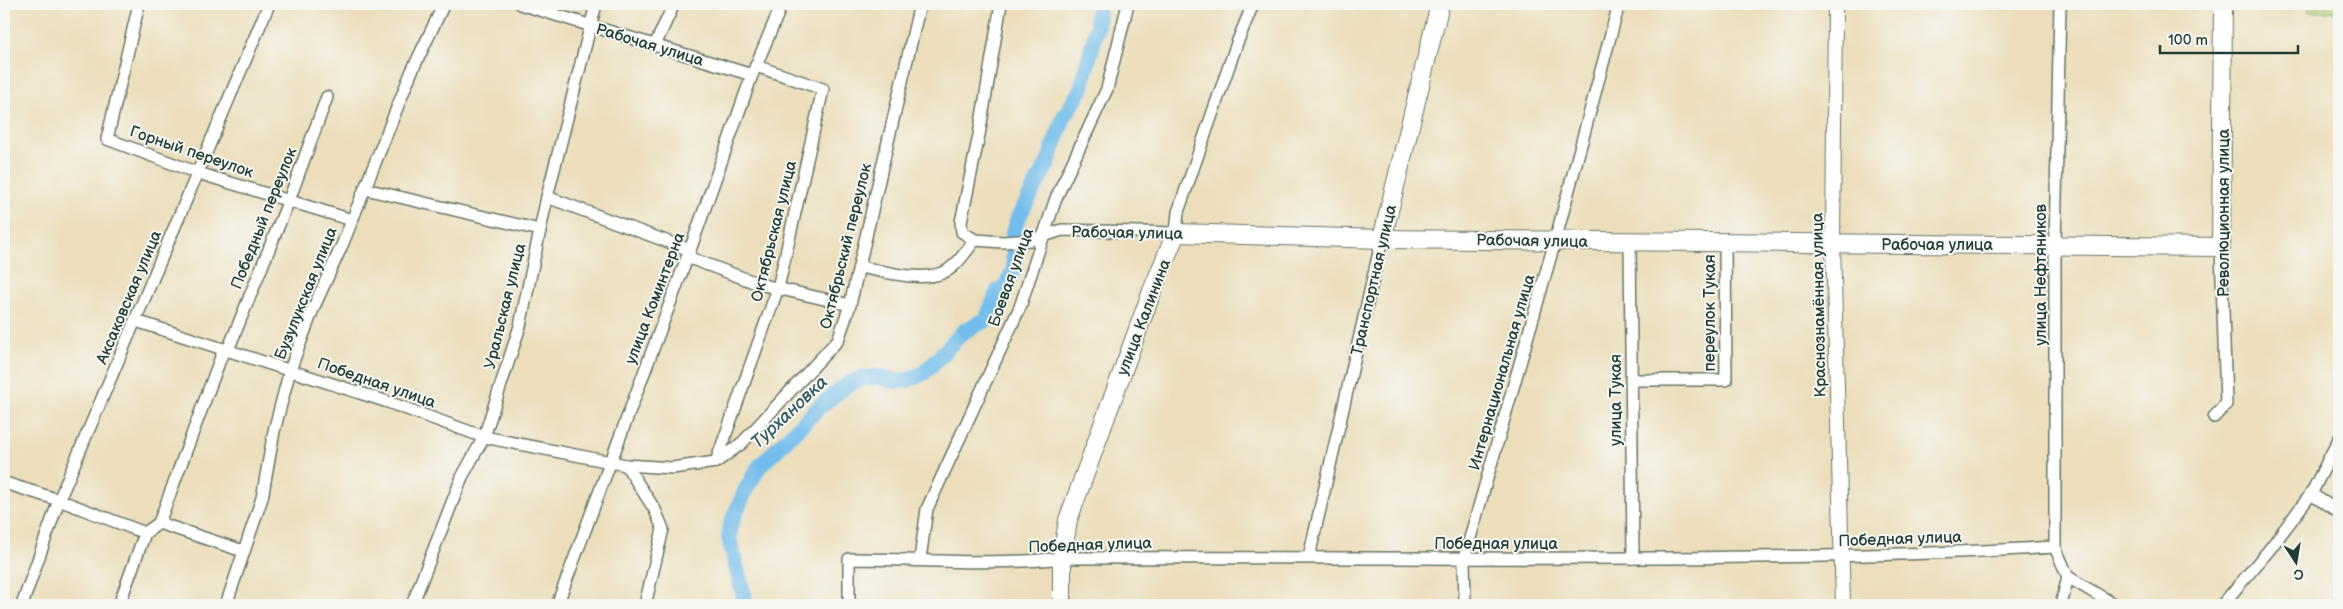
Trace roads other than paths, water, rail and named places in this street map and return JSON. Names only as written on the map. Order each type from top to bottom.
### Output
[{"type":"main road","name":"Транспортная улица","points":[[1382,239],[1440,4]]},
{"type":"main road","name":"Революционная улица","points":[[2221,247],[2223,4]]},
{"type":"main road","name":"Рабочая улица","points":[[1176,233],[1382,239],[2221,247]]},
{"type":"main road","name":"улица Калинина","points":[[1062,605],[1062,558],[1068,520],[1152,291],[1176,233]]},
{"type":"street","name":"Горный переулок","points":[[138,4],[107,138],[198,173],[352,220]]},
{"type":"street","name":"Аксаковская улица","points":[[22,605],[60,500],[269,4]]},
{"type":"street","name":"Бузулукская улица","points":[[226,605],[262,498],[274,431],[290,370],[313,309],[352,220],[411,73],[444,4]]},
{"type":"street","name":"Рабочая улица","points":[[520,4],[655,45],[823,89]]},
{"type":"street","name":"Уральская улица","points":[[412,605],[462,477],[484,437],[520,326],[547,197],[589,24],[596,4]]},
{"type":"street","points":[[655,45],[674,4]]},
{"type":"street","name":"улица Коминтерна","points":[[557,605],[754,71],[782,4]]},
{"type":"street","name":"Октябрьский переулок","points":[[610,461],[626,465],[672,468],[716,462],[742,443],[838,340],[860,267],[920,4]]},
{"type":"street","points":[[860,267],[910,275],[930,276],[943,273],[956,263],[975,240],[962,232],[961,222],[980,135],[1001,4]]},
{"type":"street","name":"Боевая улица","points":[[920,559],[927,509],[1020,307],[1056,198],[1107,89],[1128,4]]},
{"type":"street","name":"улица Калинина","points":[[1176,233],[1178,212],[1253,4]]},
{"type":"street","name":"Интернациональная улица","points":[[1465,605],[1464,560],[1555,241],[1619,4]]},
{"type":"street","name":"Краснознамённая улица","points":[[1835,4],[1833,244],[1843,605]]},
{"type":"street","name":"улица Нефтяников","points":[[2055,547],[2055,245],[2060,4]]},
{"type":"street","name":"Октябрьская улица","points":[[716,462],[778,288],[823,89]]},
{"type":"street","name":"Победный переулок","points":[[159,524],[226,350],[289,200],[327,97]]},
{"type":"street","points":[[364,189],[540,230]]},
{"type":"street","points":[[547,197],[688,253],[759,284],[850,305]]},
{"type":"street","name":"Рабочая улица","points":[[975,240],[1003,242],[1031,240],[1062,230],[1176,233]]},
{"type":"street","name":"Транспортная улица","points":[[1309,557],[1382,239]]},
{"type":"street","name":"улица Тукая","points":[[1630,241],[1633,558]]},
{"type":"street","name":"переулок Тукая","points":[[1631,380],[1726,380],[1725,242]]},
{"type":"street","name":"Революционная улица","points":[[2214,418],[2226,404],[2221,247]]},
{"type":"street","name":"Победная улица","points":[[136,321],[290,370],[484,437],[610,461]]},
{"type":"street","points":[[2222,605],[2269,550],[2311,494],[2339,439]]},
{"type":"street","points":[[626,465],[655,510],[663,529],[645,605]]},
{"type":"street","points":[[5,483],[60,500],[145,533]]},
{"type":"street","points":[[2311,494],[2339,512]]},
{"type":"street","points":[[119,605],[145,533],[159,524],[243,551]]},
{"type":"street","points":[[2055,547],[2068,577],[2115,605]]},
{"type":"street","name":"Победная улица","points":[[849,605],[849,559],[920,559],[1018,563],[1062,558],[1309,557],[1464,560],[1942,554],[2055,547]]},
{"type":"street","points":[[2061,605],[2068,577]]},
{"type":"waterway","name":"Турхановка","points":[[746,605],[729,538],[731,524],[746,489],[759,467],[820,406],[848,384],[863,378],[879,377],[895,381],[908,380],[924,373],[964,331],[986,320],[998,291],[1006,286],[1014,269],[1013,233],[1018,218],[1048,163],[1064,117],[1081,90],[1097,27],[1098,4]]}]
